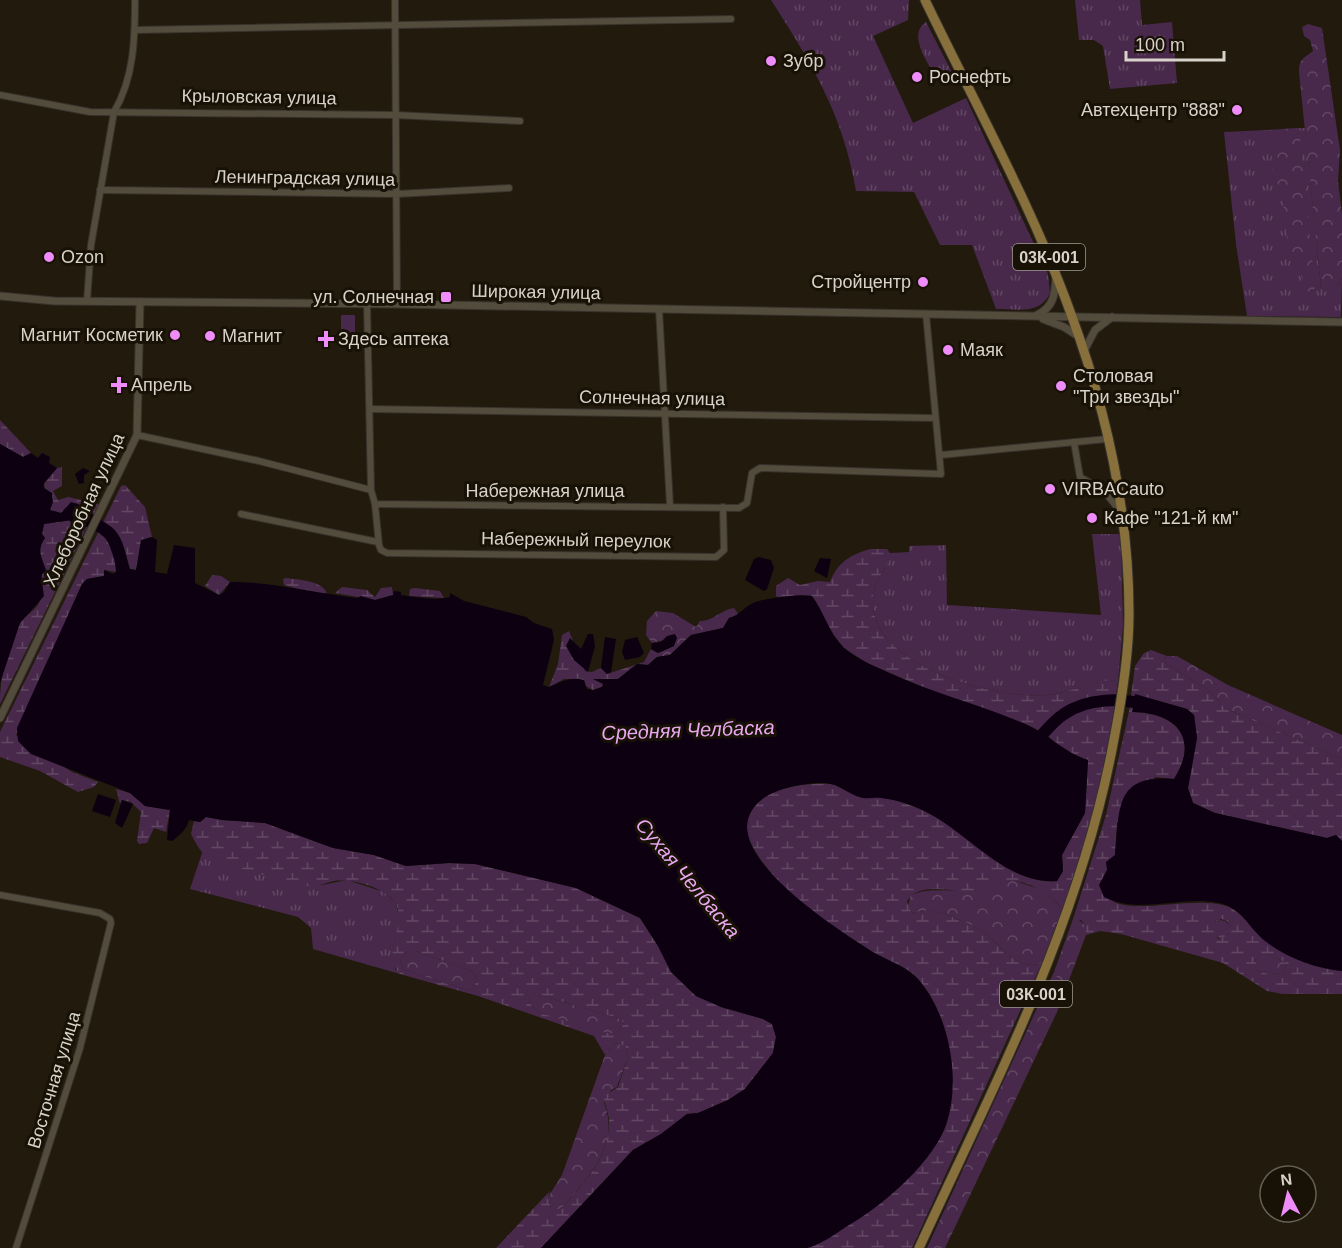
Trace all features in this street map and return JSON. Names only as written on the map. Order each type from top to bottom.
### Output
[{"type":"main road","name":"03К-001","points":[[919,1248],[1010,1054],[1053,952],[1094,831],[1117,726],[1126,668],[1129,614],[1123,515],[1107,439],[1072,317],[1017,188],[925,0]]},
{"type":"street","points":[[87,301],[91,245],[114,112],[128,80],[135,30],[135,0]]},
{"type":"street","points":[[395,0],[397,304]]},
{"type":"street","points":[[135,30],[731,19]]},
{"type":"street","name":"Крыловская улица","points":[[0,95],[70,109],[114,112],[395,115],[520,121]]},
{"type":"street","name":"Ленинградская улица","points":[[100,190],[397,194],[509,188]]},
{"type":"street","points":[[1035,316],[1051,305],[1055,293],[1056,275]]},
{"type":"street","name":"Широкая улица","points":[[0,296],[87,301],[397,304],[1342,322]]},
{"type":"street","name":"Хлеборобная улица","points":[[0,718],[103,511],[137,435],[140,302]]},
{"type":"street","points":[[240,513],[378,542],[375,504],[371,490],[367,304]]},
{"type":"street","points":[[659,309],[663,414],[670,506]]},
{"type":"street","points":[[926,314],[934,418],[941,455],[1107,439]]},
{"type":"street","points":[[1035,316],[1064,327],[1078,336]]},
{"type":"street","points":[[1083,352],[1095,330],[1112,317]]},
{"type":"street","name":"Солнечная улица","points":[[370,410],[934,418]]},
{"type":"street","points":[[137,435],[260,461],[371,490]]},
{"type":"street","points":[[1074,442],[1080,477],[1104,491],[1123,515]]},
{"type":"street","name":"Набережная улица","points":[[375,504],[740,508],[747,503],[750,478],[755,470],[760,468],[941,474],[941,455]]},
{"type":"street","name":"Набережный переулок","points":[[378,542],[381,550],[387,553],[716,556],[724,550],[723,507]]},
{"type":"street","name":"Восточная улица","points":[[0,895],[100,913],[110,919],[111,927],[80,1048],[16,1248]]},
{"type":"green space","points":[[771,0],[909,0],[908,20],[873,36],[913,123],[966,98],[1048,274],[1050,293],[1046,300],[1034,308],[996,309],[972,245],[940,245],[914,192],[856,191],[843,138],[824,91],[800,46]]},
{"type":"green space","points":[[1075,0],[1140,0],[1142,25],[1172,22],[1177,83],[1110,89],[1103,46],[1094,40],[1079,40]]},
{"type":"green space","points":[[926,22],[957,82],[948,83],[937,80],[925,58],[918,34]]},
{"type":"green space","points":[[1308,24],[1322,28],[1340,150],[1338,181],[1342,214],[1342,279],[1333,291],[1323,292],[1299,72],[1301,61],[1313,51],[1310,40],[1304,36],[1302,27]]},
{"type":"green space","points":[[1299,128],[1315,288],[1310,293],[1306,289],[1287,238],[1282,193],[1274,177],[1271,163],[1275,137],[1281,129]]},
{"type":"green space","points":[[1305,128],[1321,288],[1337,286],[1342,279],[1341,317],[1247,316],[1236,244],[1224,132]]},
{"type":"green space","points":[[341,315],[355,315],[355,345],[341,345]]},
{"type":"green space","points":[[0,420],[31,453],[23,457],[0,444]]},
{"type":"green space","points":[[62,467],[62,486],[53,491],[58,500],[68,497],[99,504],[94,515],[76,503],[61,513],[49,510],[44,484],[57,468]]},
{"type":"green space","points":[[125,485],[145,507],[152,537],[147,538],[136,570],[130,569],[120,537],[106,525],[116,572],[105,570],[104,576],[87,579],[82,584],[16,735],[72,772],[98,782],[94,787],[78,792],[40,771],[0,757],[0,732],[121,486]]},
{"type":"green space","points":[[72,520],[87,527],[0,704],[1,684],[11,641],[20,623],[37,606],[41,598],[43,563],[40,550],[45,538],[42,534],[44,524]]},
{"type":"green space","points":[[1092,534],[1121,534],[1123,627],[1118,681],[1099,682],[1047,695],[1024,695],[965,684],[935,672],[908,657],[887,639],[875,617],[874,591],[890,559],[890,553],[909,552],[909,546],[946,545],[947,605],[1101,615]]},
{"type":"green space","points":[[870,549],[887,549],[890,553],[890,559],[874,591],[875,617],[887,639],[908,657],[935,672],[965,684],[1024,695],[1057,694],[1098,682],[1118,681],[1097,796],[1063,909],[1035,887],[1014,881],[1003,882],[982,893],[931,889],[913,894],[907,901],[911,912],[936,912],[975,927],[1022,963],[1031,965],[1042,963],[912,1248],[808,1248],[858,1219],[886,1198],[912,1173],[935,1144],[946,1126],[948,1116],[949,1053],[939,1012],[917,978],[908,970],[878,955],[809,910],[792,896],[764,864],[748,835],[750,814],[756,804],[778,791],[818,784],[834,785],[860,797],[878,797],[899,801],[947,824],[1007,867],[1039,880],[1057,881],[1063,871],[1062,855],[1085,813],[1088,760],[1065,752],[1048,736],[1026,724],[948,698],[867,663],[844,648],[833,634],[812,596],[799,595],[780,599],[776,596],[776,586],[788,578],[800,585],[818,581],[830,582],[841,564],[856,554]]},
{"type":"green space","points":[[212,575],[221,576],[230,582],[219,595],[205,586]]},
{"type":"green space","points":[[283,579],[315,583],[327,593],[316,594],[284,585]]},
{"type":"green space","points":[[342,587],[367,590],[375,597],[381,588],[392,587],[393,595],[375,600],[335,593]]},
{"type":"green space","points":[[410,589],[440,591],[444,598],[409,596]]},
{"type":"green space","points":[[734,608],[739,615],[729,618],[723,628],[691,635],[670,655],[657,657],[648,665],[644,662],[651,649],[658,653],[674,646],[664,640],[652,643],[646,635],[647,621],[656,611],[673,613],[696,627],[700,621]]},
{"type":"green space","points":[[569,631],[585,671],[592,672],[601,668],[607,674],[636,664],[618,679],[594,679],[604,684],[593,690],[573,679],[564,679],[549,687],[558,664],[562,635]]},
{"type":"green space","points":[[1151,650],[1167,656],[1164,659],[1168,665],[1207,689],[1224,707],[1342,759],[1342,841],[1336,835],[1327,838],[1215,813],[1193,803],[1188,788],[1197,738],[1194,715],[1187,709],[1151,699],[1132,712],[1148,713],[1171,723],[1184,740],[1185,751],[1174,779],[1155,777],[1117,822],[1115,855],[1100,885],[1111,900],[1121,904],[1150,906],[1201,903],[1234,909],[1274,947],[1307,963],[1342,971],[1342,994],[1282,994],[1267,991],[1223,963],[1121,934],[1100,931],[1086,935],[1086,926],[1081,920],[1073,919],[1106,815],[1129,711],[1135,666],[1144,653]],"holes":[[[1221,919],[1227,921],[1230,927],[1228,935],[1218,939],[1213,929],[1215,922]],[[1266,954],[1285,962],[1286,972],[1271,975],[1259,971],[1255,960],[1259,955]]]},
{"type":"green space","points":[[1167,656],[1177,656],[1228,685],[1342,735],[1342,759],[1224,707],[1207,689],[1168,665],[1164,659]]},
{"type":"green space","points":[[116,789],[130,793],[145,806],[170,810],[166,832],[154,828],[147,843],[139,844],[137,841],[141,812],[131,802],[122,800],[120,804]]},
{"type":"green space","points":[[206,817],[265,823],[333,848],[374,855],[406,866],[475,864],[576,888],[640,918],[671,972],[696,996],[772,1024],[776,1037],[773,1053],[745,1089],[728,1100],[698,1113],[687,1114],[661,1134],[633,1150],[541,1248],[496,1248],[550,1191],[548,1197],[551,1209],[561,1209],[593,1171],[608,1137],[609,1120],[604,1096],[618,1087],[628,1057],[625,1046],[615,1043],[605,1055],[594,1036],[478,996],[400,974],[394,965],[393,954],[399,921],[398,910],[394,901],[383,892],[353,881],[334,881],[314,886],[299,885],[209,857],[203,853],[191,834],[194,821],[200,822]],"holes":[[[408,951],[416,951],[471,971],[477,977],[474,988],[467,990],[404,970],[400,960]],[[537,994],[621,1019],[624,1024],[616,1033],[607,1033],[537,1012],[529,1002],[531,996]]]},
{"type":"green space","points":[[202,853],[322,885],[347,880],[384,892],[395,902],[399,914],[400,928],[394,943],[395,969],[400,974],[313,949],[311,928],[298,917],[190,889]]},
{"type":"green space","points":[[1009,879],[1042,890],[1063,909],[1042,963],[1031,965],[1014,959],[984,932],[959,919],[930,911],[911,912],[908,908],[910,896],[917,893],[931,890],[967,889]]},
{"type":"green space","points":[[1077,918],[1086,926],[1086,935],[1069,980],[1059,980],[1054,972],[1073,919]]},
{"type":"green space","points":[[1221,920],[1227,923],[1230,929],[1227,935],[1221,938],[1215,935],[1212,929],[1215,923]]},
{"type":"green space","points":[[408,951],[416,951],[471,971],[477,977],[474,988],[467,990],[404,970],[400,960]]},
{"type":"green space","points":[[1259,954],[1266,954],[1285,962],[1286,972],[1271,975],[1259,971],[1255,960]]},
{"type":"green space","points":[[1054,972],[1064,981],[1069,980],[1060,1004],[1057,997],[1043,995]]},
{"type":"green space","points":[[537,994],[621,1019],[624,1024],[616,1033],[607,1034],[537,1012],[529,1002],[531,996]]},
{"type":"green space","points":[[1051,994],[1057,997],[1060,1004],[1057,1012],[945,1248],[927,1248],[1043,995]]},
{"type":"green space","points":[[615,1043],[625,1046],[628,1057],[617,1087],[611,1090],[604,1103],[608,1118],[605,1147],[591,1174],[571,1198],[561,1209],[551,1209],[548,1197],[562,1175],[605,1055]]},
{"type":"water","points":[[0,444],[23,457],[31,453],[38,458],[42,453],[50,457],[49,463],[57,468],[44,483],[44,488],[52,493],[53,502],[50,510],[61,513],[71,502],[86,507],[94,515],[87,527],[72,520],[44,524],[42,534],[45,538],[40,550],[46,570],[41,576],[44,596],[20,623],[0,683]]},
{"type":"water","points":[[83,468],[90,471],[84,475],[84,483],[79,484],[75,474]]},
{"type":"water","name":"Сухая Челбаска","points":[[106,524],[112,527],[120,537],[130,569],[136,570],[141,540],[152,537],[157,540],[155,572],[167,574],[174,545],[195,548],[195,583],[219,595],[224,592],[230,582],[267,584],[357,598],[361,596],[375,600],[393,595],[394,591],[401,592],[401,595],[432,599],[450,597],[450,593],[464,601],[526,617],[534,623],[552,629],[554,640],[543,685],[549,687],[574,679],[584,680],[587,689],[602,687],[603,684],[593,679],[618,679],[637,664],[648,665],[657,657],[670,655],[691,635],[723,628],[729,618],[753,603],[782,597],[812,596],[838,641],[858,658],[904,679],[1025,724],[1079,757],[1088,760],[1085,813],[1062,855],[1063,871],[1057,881],[1039,880],[1007,868],[947,824],[920,809],[888,799],[859,797],[828,783],[799,785],[771,793],[749,816],[749,837],[760,860],[780,883],[831,924],[871,951],[913,974],[938,1010],[949,1047],[953,1086],[947,1122],[932,1151],[895,1192],[867,1214],[819,1244],[807,1248],[541,1248],[633,1150],[661,1134],[687,1114],[698,1113],[728,1100],[745,1089],[773,1053],[776,1037],[772,1024],[696,996],[671,972],[640,918],[576,888],[475,864],[406,866],[374,855],[333,848],[265,823],[206,817],[200,822],[189,820],[180,834],[172,841],[167,840],[170,810],[145,806],[130,793],[31,754],[18,741],[17,728],[82,584],[87,579],[104,576],[104,570],[113,574],[116,572],[114,558],[106,536]]},
{"type":"water","points":[[759,557],[771,560],[774,568],[767,589],[764,591],[745,580],[754,559]]},
{"type":"water","points":[[820,558],[831,559],[827,578],[814,571]]},
{"type":"water","points":[[588,634],[593,634],[595,646],[588,672],[574,660],[566,646],[570,638],[581,649]]},
{"type":"water","points":[[675,634],[677,638],[674,646],[658,653],[651,649],[652,643],[661,642],[667,636]]},
{"type":"water","points":[[605,637],[616,639],[611,672],[607,674],[601,668]]},
{"type":"water","points":[[637,637],[644,653],[640,657],[625,660],[622,652],[625,640]]},
{"type":"water","points":[[1135,694],[1187,709],[1194,715],[1197,738],[1188,788],[1193,803],[1215,813],[1327,838],[1336,835],[1342,841],[1342,971],[1312,965],[1292,957],[1265,941],[1234,909],[1219,903],[1190,901],[1147,905],[1118,902],[1104,897],[1099,885],[1107,870],[1106,862],[1115,855],[1120,809],[1124,798],[1130,788],[1140,782],[1174,779],[1185,751],[1184,740],[1179,730],[1171,722],[1148,713],[1132,712]]},
{"type":"water","points":[[98,794],[116,800],[110,817],[92,811]]},
{"type":"water","points":[[122,800],[133,804],[122,828],[115,823]]},
{"type":"waterway","name":"Средняя Челбаска","points":[[75,518],[98,525],[108,532],[114,541]]},
{"type":"waterway","name":"Средняя Челбаска","points":[[1034,744],[1060,717],[1083,705],[1116,700],[1148,706]]},
{"type":"place","name":"Зубр","points":[[771,61]]},
{"type":"place","name":"Роснефть","points":[[917,77]]},
{"type":"place","name":"Автехцентр \"888\"","points":[[1237,110]]},
{"type":"place","name":"Ozon","points":[[49,257]]},
{"type":"place","name":"Стройцентр","points":[[923,282]]},
{"type":"place","name":"ул. Солнечная","points":[[446,297]]},
{"type":"place","name":"Магнит Косметик","points":[[175,335]]},
{"type":"place","name":"Магнит","points":[[210,336]]},
{"type":"place","name":"Здесь аптека","points":[[326,339]]},
{"type":"place","name":"Маяк","points":[[948,350]]},
{"type":"place","name":"Апрель","points":[[119,385]]},
{"type":"place","name":"Столовая \"Три звезды\"","points":[[1061,386]]},
{"type":"place","name":"VIRBACauto","points":[[1050,489]]},
{"type":"place","name":"Кафе \"121-й км\"","points":[[1092,518]]}]
